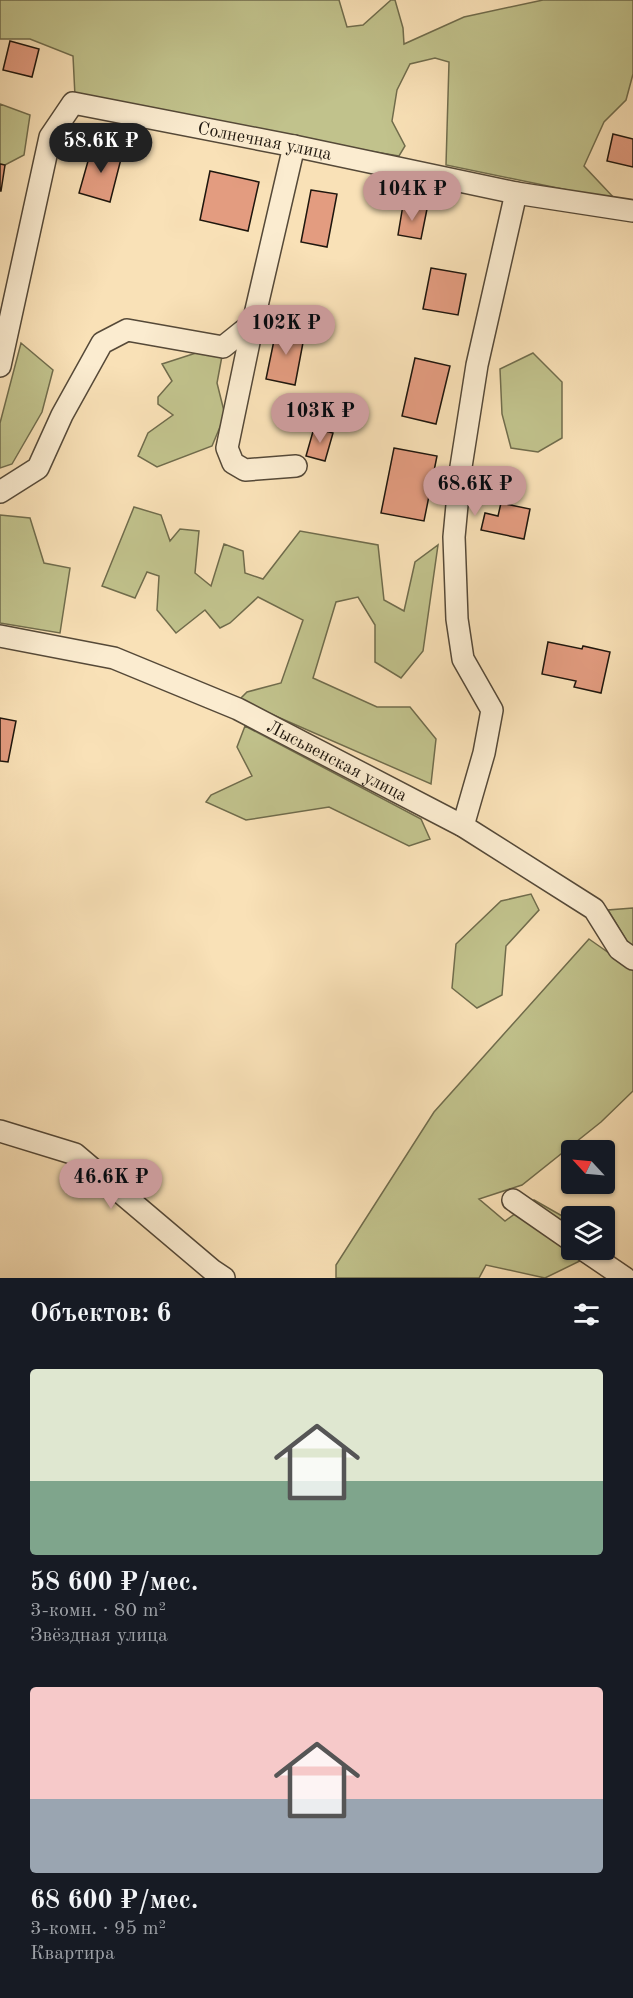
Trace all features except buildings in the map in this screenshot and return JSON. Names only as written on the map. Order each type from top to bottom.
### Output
[{"type":"street","name":"Солнечная улица","points":[[0,366],[50,137],[73,103],[294,146],[516,193],[633,211]]},
{"type":"street","points":[[294,146],[227,448],[233,463],[244,470],[296,466]]},
{"type":"street","points":[[463,826],[484,753],[492,711],[463,659],[457,619],[454,537],[460,472],[477,365],[516,193]]},
{"type":"street","points":[[0,492],[38,468],[62,415],[102,343],[127,330],[223,347],[253,323]]},
{"type":"street","name":"Лысьвенская улица","points":[[0,636],[114,657],[238,710],[463,826],[594,909],[619,949],[633,959]]},
{"type":"street","points":[[0,1131],[75,1154],[224,1278]]},
{"type":"street","points":[[513,1200],[561,1233]]},
{"type":"street","points":[[599,1260],[625,1278]]},
{"type":"green space","points":[[0,0],[339,0],[347,27],[363,25],[391,0],[395,0],[403,28],[404,44],[464,17],[543,0],[633,0],[633,74],[626,100],[604,122],[584,166],[616,200],[446,165],[449,62],[435,58],[410,64],[397,90],[392,121],[405,146],[399,156],[209,124],[75,96],[73,56],[30,39],[0,39]]},
{"type":"green space","points":[[0,104],[30,115],[24,155],[5,165],[0,164]]},
{"type":"green space","points":[[21,343],[53,370],[42,412],[12,464],[0,468],[0,423]]},
{"type":"green space","points":[[199,352],[222,356],[217,383],[225,415],[212,446],[157,467],[138,456],[148,433],[173,415],[158,404],[158,397],[172,381],[162,364]]},
{"type":"green space","points":[[533,353],[562,382],[562,438],[538,452],[511,448],[502,414],[500,369]]},
{"type":"green space","points":[[134,507],[161,515],[170,541],[180,529],[199,531],[195,573],[211,586],[224,544],[243,551],[245,573],[263,579],[300,531],[378,545],[384,600],[404,611],[415,562],[438,545],[423,651],[401,678],[375,662],[375,625],[358,597],[336,602],[313,678],[377,707],[410,707],[436,739],[431,784],[239,700],[247,692],[281,683],[303,620],[258,597],[230,623],[220,628],[205,610],[176,633],[157,610],[159,576],[147,572],[135,598],[102,586]]},
{"type":"green space","points":[[0,515],[30,518],[44,563],[70,568],[60,633],[0,623]]},
{"type":"green space","points":[[245,726],[421,819],[430,839],[409,846],[329,807],[246,820],[206,802],[211,795],[252,776],[237,747]]},
{"type":"green space","points":[[531,894],[539,910],[506,946],[502,995],[477,1008],[452,988],[456,944],[501,901]]},
{"type":"green space","points":[[633,908],[633,946],[628,943],[608,910]]},
{"type":"green space","points":[[589,939],[633,970],[633,1091],[578,1140],[561,1140],[561,1154],[522,1185],[479,1199],[505,1221],[534,1200],[561,1215],[561,1260],[582,1260],[545,1278],[486,1265],[479,1278],[336,1278],[336,1265],[434,1112]]}]
